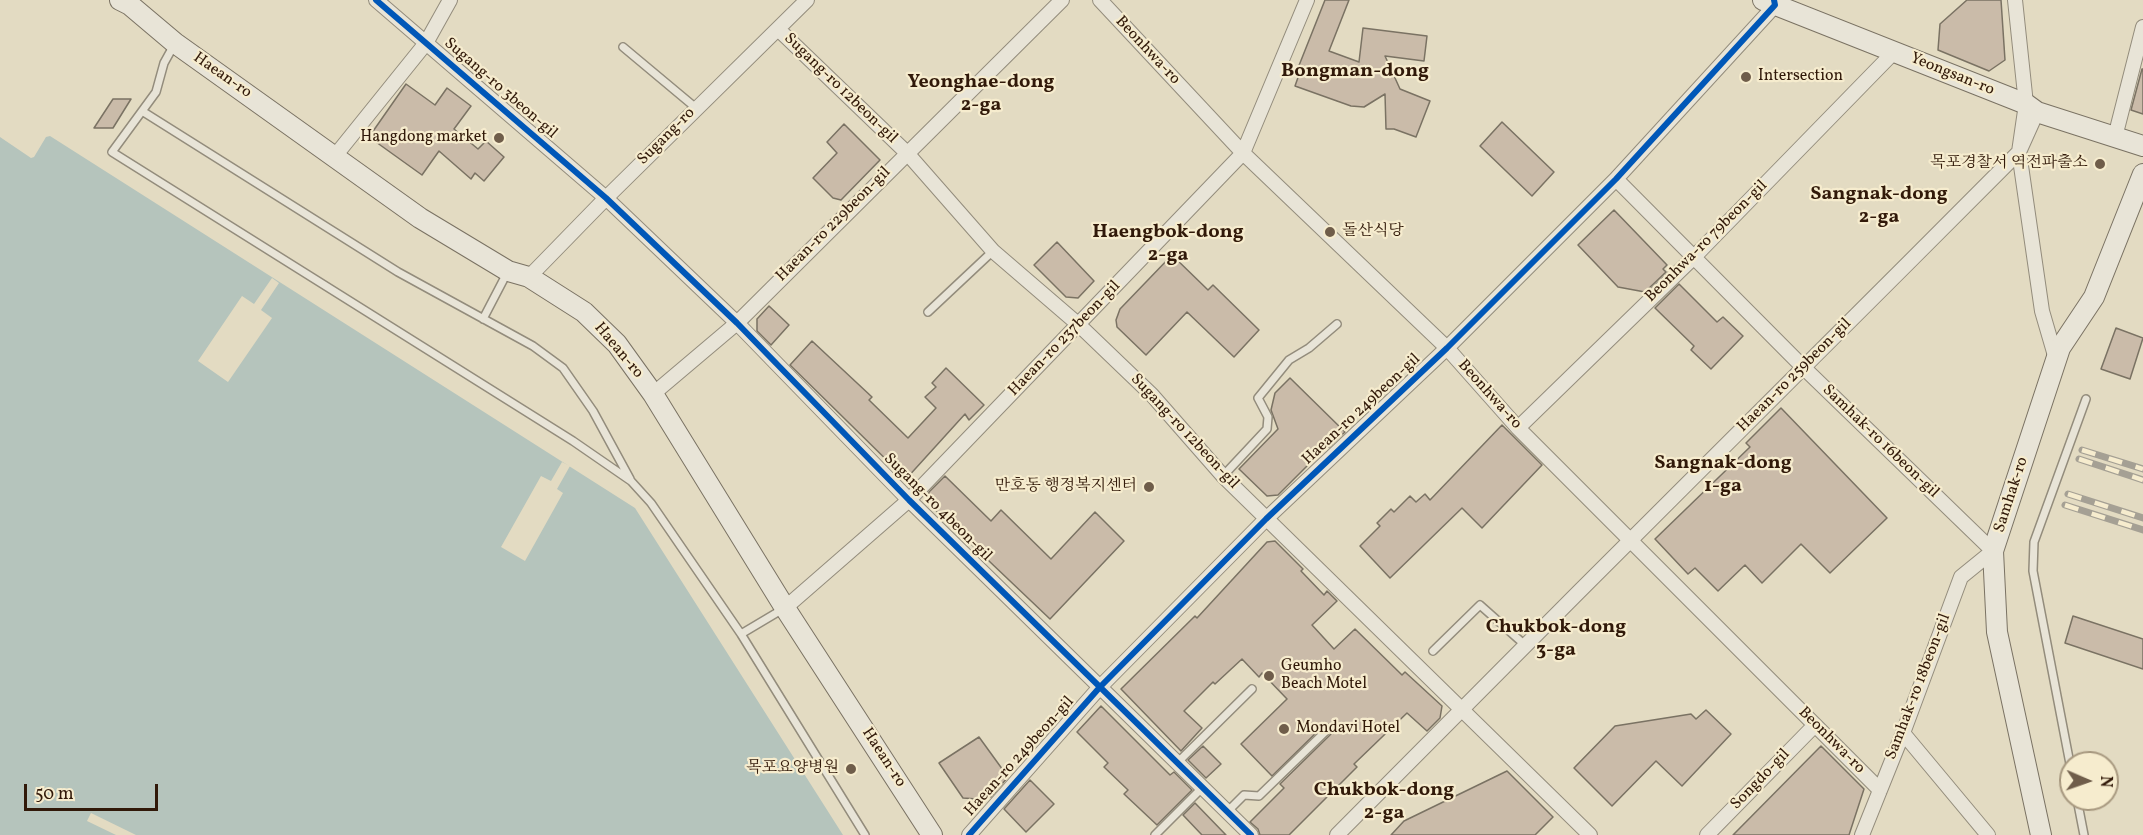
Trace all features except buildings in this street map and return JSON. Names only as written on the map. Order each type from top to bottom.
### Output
[{"type":"street","name":"Sugang-ro 3beon-gil","points":[[376,0],[606,198]]},
{"type":"street","points":[[335,156],[426,43],[450,0]]},
{"type":"street","name":"Sugang-ro","points":[[530,277],[696,108],[807,0]]},
{"type":"street","name":"Haean-ro 229beon-gil","points":[[652,394],[736,323],[1062,0]]},
{"type":"street","name":"Beonhwa-ro","points":[[1100,0],[1243,153],[1447,348],[1518,428],[1880,790]]},
{"type":"street","name":"Haean-ro 237beon-gil","points":[[785,608],[909,500],[1243,153],[1307,0]]},
{"type":"street","points":[[2015,0],[2031,108],[2019,152],[2042,311],[2056,360]]},
{"type":"street","name":"Yeongsan-ro","points":[[1773,1],[2031,108],[2143,146]]},
{"type":"street","name":"Haean-ro 249beon-gil","points":[[969,835],[1100,687],[1266,519],[1447,348],[1616,179],[1773,1]]},
{"type":"street","name":"Haean-ro","points":[[128,2],[175,43],[420,218],[508,271],[530,277],[584,312],[617,344],[652,394],[785,608],[932,835]]},
{"type":"street","points":[[2115,137],[2143,27]]},
{"type":"street","name":"Sugang-ro 12beon-gil","points":[[778,29],[907,153],[993,251],[1079,325],[1152,395],[1223,476],[1590,835]]},
{"type":"street","name":"Beonhwa-ro 79beon-gil","points":[[1518,428],[1693,258],[1894,52]]},
{"type":"street","name":"Haean-ro 259beon-gil","points":[[1337,835],[1629,540],[2019,152]]},
{"type":"street","name":"Samhak-ro","points":[[2041,835],[1997,632],[1993,551],[2060,348],[2094,297],[2143,174]]},
{"type":"street","name":"Samhak-ro 16beon-gil","points":[[1616,179],[1804,368],[1993,551]]},
{"type":"street","name":"Sugang-ro 4beon-gil","points":[[606,198],[736,323],[909,500],[1251,835]]},
{"type":"street","name":"Samhak-ro 18beon-gil","points":[[1862,835],[1903,733],[1960,577],[1993,551]]},
{"type":"street","name":"Songdo-gil","points":[[1707,835],[1814,726]]},
{"type":"street","points":[[1903,733],[1988,835]]},
{"type":"lane","points":[[175,43],[164,63],[156,92],[112,152],[573,441],[631,481],[651,503],[741,634],[865,835]]},
{"type":"lane","points":[[623,46],[696,108]]},
{"type":"lane","points":[[142,111],[398,272],[533,346],[563,368],[593,411],[631,481]]},
{"type":"lane","points":[[928,312],[993,251]]},
{"type":"lane","points":[[483,319],[508,271]]},
{"type":"lane","points":[[1223,476],[1267,429],[1268,417],[1258,398],[1289,360],[1309,348],[1337,324]]},
{"type":"lane","points":[[2068,751],[2033,571],[2034,542],[2086,399]]},
{"type":"lane","points":[[1433,651],[1480,605],[1525,645]]},
{"type":"lane","points":[[741,634],[785,608]]},
{"type":"lane","points":[[1177,763],[1252,689]]},
{"type":"lane","points":[[1227,812],[1244,795],[1259,796],[1327,730]]},
{"type":"lane","points":[[1155,835],[1202,788]]},
{"type":"lane","points":[[2079,811],[2084,835]]},
{"type":"shaded area","points":[[50,136],[635,508],[843,835],[0,835],[0,137],[31,158],[34,157],[46,137]]},
{"type":"pier","points":[[272,278],[279,283],[261,310],[272,318],[228,382],[198,361],[242,296],[254,304]]},
{"type":"pier","points":[[562,462],[570,466],[557,489],[563,493],[525,561],[501,547],[541,476],[551,481]]},
{"type":"pier","points":[[91,813],[136,835],[116,835],[87,821]]},
{"type":"railway","points":[[2082,450],[2143,469]]},
{"type":"railway","points":[[2079,459],[2143,480]]},
{"type":"railway","points":[[2068,494],[2143,518]]},
{"type":"railway","points":[[2065,505],[2143,530]]},
{"type":"cycle path","points":[[376,0],[606,198],[737,323],[909,500],[1251,835]]},
{"type":"cycle path","points":[[969,835],[1100,687],[1266,519],[1447,348],[1616,179],[1775,5],[1774,0]]},
{"type":"place","name":"Intersection","points":[[1746,77]]},
{"type":"place","name":"Hangdong market","points":[[499,138]]},
{"type":"place","name":"목포경찰서 역전파출소","points":[[2100,164]]},
{"type":"place","name":"돌산식당","points":[[1330,232]]},
{"type":"place","name":"만호동 행정복지센터","points":[[1149,487]]},
{"type":"place","name":"Geumho Beach Motel","points":[[1269,676]]},
{"type":"place","name":"Mondavi Hotel","points":[[1284,729]]},
{"type":"place","name":"목포요양병원","points":[[851,769]]},
{"type":"district","name":"Bongman-dong","points":[[1355,72]]},
{"type":"district","name":"Yeonghae-dong 2-ga","points":[[981,94]]},
{"type":"district","name":"Sangnak-dong 2-ga","points":[[1879,206]]},
{"type":"district","name":"Haengbok-dong 2-ga","points":[[1168,244]]},
{"type":"district","name":"Sangnak-dong 1-ga","points":[[1723,476]]},
{"type":"district","name":"Chukbok-dong 3-ga","points":[[1556,640]]},
{"type":"district","name":"Chukbok-dong 2-ga","points":[[1384,802]]}]
